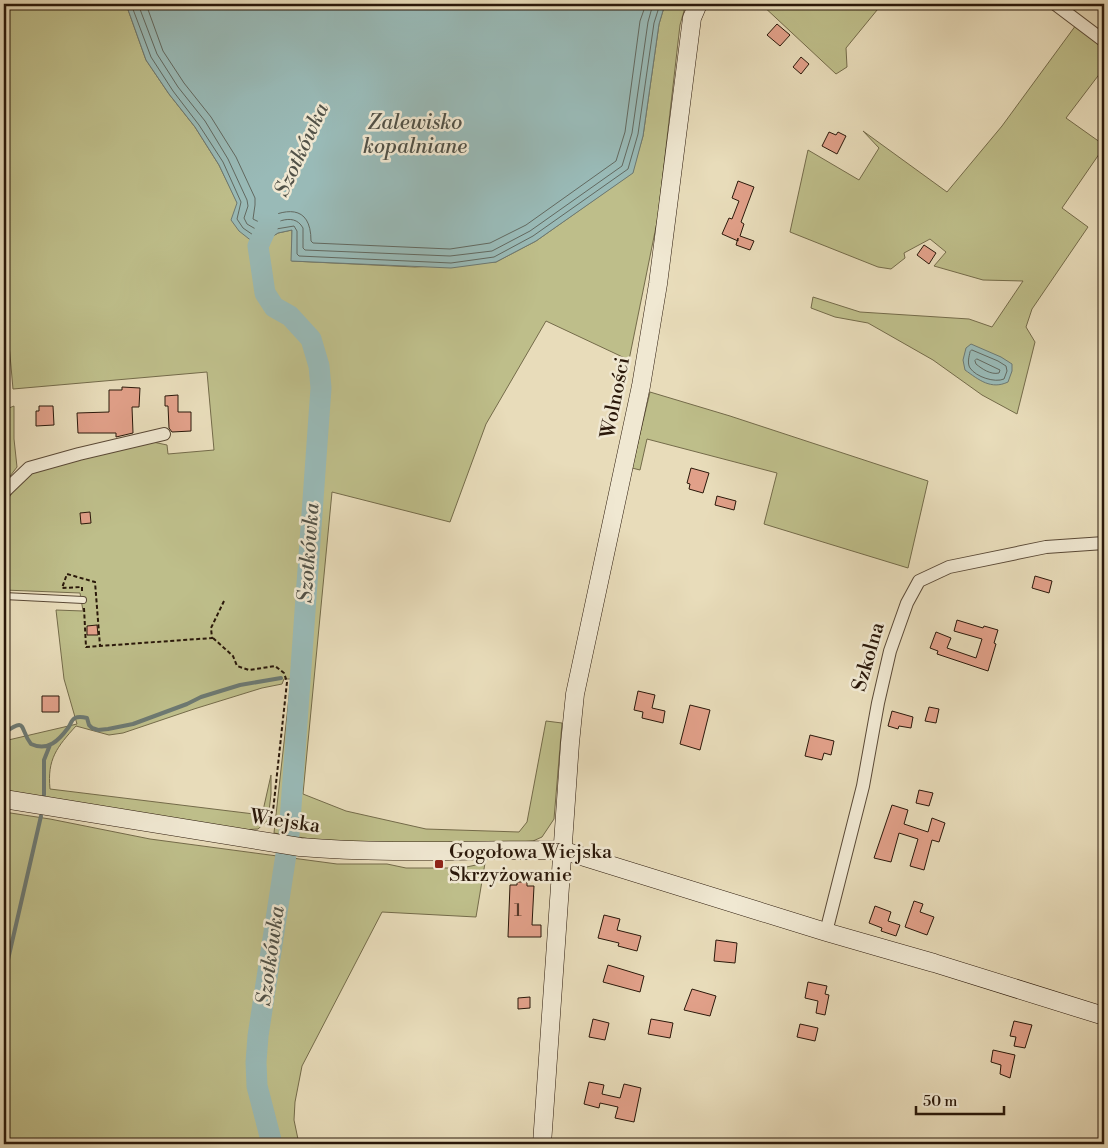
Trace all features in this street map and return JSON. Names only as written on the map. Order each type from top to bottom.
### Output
[{"type":"main road","name":"Wolności","points":[[542,1144],[575,694],[641,386],[659,274],[692,18],[698,4]]},
{"type":"main road","name":"Wiejska","points":[[4,799],[301,847],[371,852],[562,851],[826,932]]},
{"type":"main road","points":[[826,932],[934,963],[1104,1016]]},
{"type":"street","points":[[1055,4],[1104,41]]},
{"type":"street","points":[[4,492],[29,468],[164,434]]},
{"type":"street","name":"Szkolna","points":[[826,932],[863,786],[878,702],[890,651],[907,603],[919,581],[949,567],[1046,547],[1104,543]]},
{"type":"lane","points":[[4,596],[83,600]]},
{"type":"path","points":[[100,646],[95,582],[67,574],[62,588],[82,587],[86,647],[100,646],[212,638]]},
{"type":"path","points":[[224,601],[211,628],[212,638],[233,656],[237,666],[249,670],[275,666],[284,673],[287,682],[270,842]]},
{"type":"green space","points":[[4,4],[126,4],[146,60],[169,94],[195,127],[219,165],[258,245],[278,233],[292,230],[292,261],[415,267],[496,262],[536,241],[632,173],[643,136],[659,24],[665,4],[686,4],[680,25],[658,217],[629,360],[546,321],[486,424],[450,522],[332,492],[303,794],[346,811],[426,829],[519,832],[527,822],[546,721],[562,723],[554,819],[542,837],[533,841],[490,844],[340,844],[274,833],[291,679],[284,679],[282,684],[262,688],[123,733],[109,735],[76,726],[59,747],[50,769],[50,789],[262,815],[271,775],[268,820],[258,829],[241,830],[4,794],[4,741],[77,724],[64,679],[56,610],[83,611],[80,593],[4,590],[4,505],[20,481],[38,470],[153,442],[167,445],[168,454],[214,450],[207,372],[13,389],[6,310],[4,309]]},
{"type":"green space","points":[[761,4],[882,4],[846,48],[847,67],[836,74]]},
{"type":"green space","points":[[1076,25],[1104,46],[1104,68],[1066,118],[1104,145],[1104,147],[1062,208],[1088,227],[1032,309],[1026,327],[1035,342],[1017,414],[982,395],[933,360],[868,323],[835,317],[811,308],[813,297],[860,312],[969,319],[992,327],[1023,281],[983,280],[934,266],[946,252],[930,239],[904,253],[905,258],[891,269],[878,267],[790,232],[808,150],[859,180],[879,148],[863,131],[947,192],[1002,126]]},
{"type":"green space","points":[[650,392],[730,416],[928,481],[908,568],[764,524],[777,473],[647,439],[640,470],[632,468]]},
{"type":"green space","points":[[14,406],[14,439],[17,467],[4,484],[4,410]]},
{"type":"green space","points":[[4,812],[150,839],[337,864],[387,864],[406,868],[462,868],[485,863],[476,917],[382,912],[302,1066],[295,1102],[294,1120],[299,1144],[4,1144]]},
{"type":"water","name":"Zalewisko kopalniane","points":[[126,4],[665,4],[659,24],[643,136],[633,173],[536,241],[496,262],[451,268],[291,261],[292,230],[278,233],[258,246],[239,231],[231,220],[237,203],[219,165],[195,127],[169,94],[146,60]]},
{"type":"water","points":[[971,344],[1012,364],[1012,371],[1008,382],[996,385],[985,383],[965,370],[963,360],[966,348]]},
{"type":"building","points":[[777,24],[790,35],[780,46],[767,35]]},
{"type":"building","points":[[801,57],[809,64],[801,74],[793,67]]},
{"type":"building","points":[[829,132],[836,135],[838,132],[846,136],[837,154],[822,146]]},
{"type":"building","points":[[738,181],[754,187],[741,222],[744,224],[740,236],[754,241],[750,250],[736,245],[737,241],[722,234],[729,218],[732,219],[739,201],[732,198]]},
{"type":"building","points":[[924,245],[936,253],[929,264],[917,255]]},
{"type":"building","points":[[122,387],[140,388],[139,407],[132,407],[133,433],[116,437],[116,433],[78,433],[77,413],[109,412],[109,390],[122,390]]},
{"type":"building","points":[[178,395],[178,412],[191,412],[191,431],[172,432],[169,428],[168,406],[165,406],[165,396]]},
{"type":"building","points":[[39,406],[53,406],[54,425],[36,426],[36,411],[39,411]]},
{"type":"building","points":[[691,468],[709,473],[703,493],[689,489],[690,484],[687,483]]},
{"type":"building","points":[[717,496],[736,501],[734,510],[715,505]]},
{"type":"building","points":[[90,512],[91,523],[81,524],[80,513]]},
{"type":"building","points":[[1035,576],[1052,581],[1049,593],[1032,588]]},
{"type":"building","points":[[957,620],[983,628],[984,626],[998,630],[988,671],[937,654],[938,651],[930,648],[936,632],[951,638],[947,648],[976,658],[982,639],[954,631]]},
{"type":"building","points":[[97,625],[98,635],[87,635],[87,626]]},
{"type":"building","points":[[638,691],[655,695],[652,708],[665,711],[663,723],[642,718],[643,712],[634,710]]},
{"type":"building","points":[[42,696],[59,696],[59,712],[42,712]]},
{"type":"building","points":[[690,705],[710,710],[700,750],[680,744]]},
{"type":"building","points":[[929,707],[939,709],[936,723],[925,721]]},
{"type":"building","points":[[892,711],[913,717],[911,728],[899,726],[898,729],[888,726]]},
{"type":"building","points":[[810,735],[834,741],[831,755],[824,753],[822,760],[805,756]]},
{"type":"building","points":[[919,790],[933,793],[929,806],[916,803]]},
{"type":"building","points":[[892,805],[908,810],[904,824],[928,832],[932,818],[945,823],[939,842],[932,840],[924,870],[910,866],[918,839],[899,833],[891,862],[874,858]]},
{"type":"building","points":[[517,882],[527,882],[527,886],[534,886],[532,925],[541,925],[541,937],[508,937],[510,885],[517,885]]},
{"type":"building","points":[[914,901],[923,904],[920,912],[934,917],[927,935],[905,927]]},
{"type":"building","points":[[875,906],[891,912],[888,921],[900,925],[896,936],[881,931],[882,928],[869,923]]},
{"type":"building","points":[[604,915],[620,919],[617,930],[641,936],[637,951],[618,946],[619,943],[598,938]]},
{"type":"building","points":[[716,940],[737,943],[735,963],[714,961]]},
{"type":"building","points":[[608,965],[644,976],[640,992],[603,982]]},
{"type":"building","points":[[808,982],[827,986],[825,994],[829,995],[825,1015],[816,1013],[818,1001],[805,998]]},
{"type":"building","points":[[692,989],[716,996],[710,1016],[684,1010]]},
{"type":"building","points":[[530,997],[530,1008],[518,1009],[518,998]]},
{"type":"building","points":[[593,1019],[609,1023],[605,1040],[589,1037]]},
{"type":"building","points":[[651,1019],[673,1023],[670,1038],[648,1034]]},
{"type":"building","points":[[1014,1021],[1032,1025],[1025,1048],[1014,1046],[1016,1037],[1010,1036]]},
{"type":"building","points":[[800,1024],[818,1028],[815,1041],[797,1037]]},
{"type":"building","points":[[993,1050],[1015,1055],[1010,1078],[1000,1074],[1001,1065],[991,1062]]},
{"type":"building","points":[[589,1082],[604,1085],[602,1094],[620,1098],[624,1084],[641,1088],[634,1122],[615,1118],[618,1107],[600,1103],[599,1108],[584,1104]]},
{"type":"waterway","name":"Szotkówka","points":[[270,220],[258,246],[265,293],[274,307],[290,316],[311,339],[319,366],[321,388],[289,835],[258,1036],[256,1062],[257,1086],[272,1144]]},
{"type":"waterway","points":[[4,733],[20,725],[31,744],[43,747],[52,744],[61,737],[76,717],[87,718],[92,728],[98,730],[108,729],[133,724],[201,697],[240,685],[281,678]]},
{"type":"waterway","points":[[44,795],[44,760],[50,745]]},
{"type":"waterway","points":[[4,977],[41,816]]},
{"type":"place","name":"Gogołowa Wiejska Skrzyżowanie","points":[[439,864]]}]
